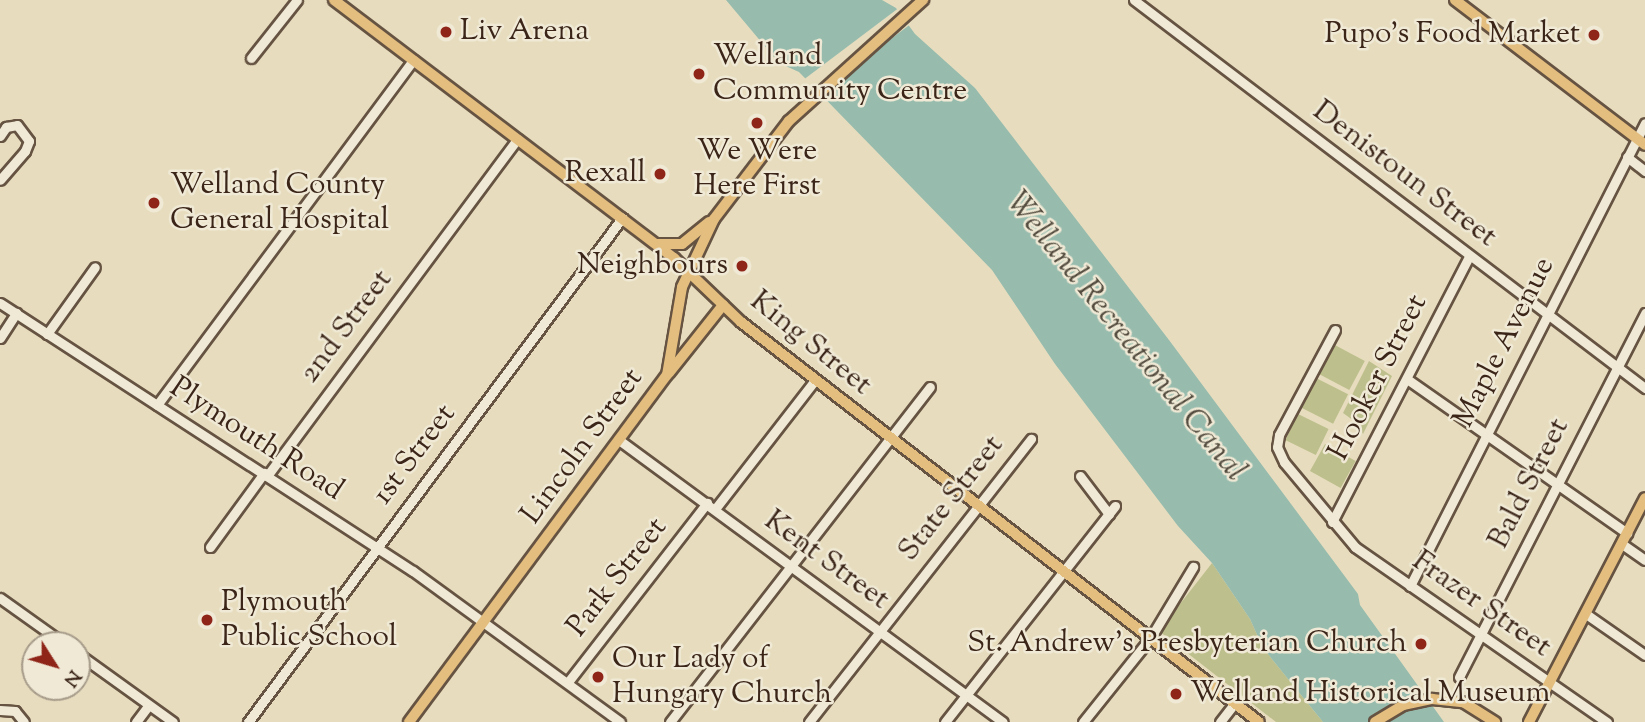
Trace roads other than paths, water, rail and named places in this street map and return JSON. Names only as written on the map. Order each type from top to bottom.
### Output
[{"type":"main road","name":"King Street","points":[[334,0],[654,243],[723,305],[815,380],[1151,636],[1259,722]]},
{"type":"main road","points":[[1454,0],[1641,141]]},
{"type":"main road","name":"Lincoln Street","points":[[409,722],[667,375],[687,270],[713,219],[774,138],[811,100],[919,4]]},
{"type":"main road","points":[[654,243],[682,244],[713,219]]},
{"type":"main road","points":[[667,375],[723,305]]},
{"type":"main road","points":[[1529,722],[1645,498]]},
{"type":"main road","points":[[1375,722],[1403,705],[1447,700],[1463,702],[1495,722]]},
{"type":"street","points":[[251,58],[297,0]]},
{"type":"street","name":"Denistoun Street","points":[[1134,0],[1645,388]]},
{"type":"street","points":[[157,405],[413,60]]},
{"type":"street","name":"Maple Avenue","points":[[1410,586],[1627,157],[1641,141],[1645,123]]},
{"type":"street","points":[[0,136],[6,127],[17,125],[29,141],[0,180]]},
{"type":"street","name":"2nd Street","points":[[210,547],[517,139]]},
{"type":"street","points":[[1627,157],[1645,171]]},
{"type":"street","name":"1st Street","points":[[248,722],[621,218]]},
{"type":"street","name":"Hooker Street","points":[[1332,522],[1469,256]]},
{"type":"street","points":[[47,334],[95,267]]},
{"type":"street","name":"Plymouth Road","points":[[0,303],[377,547],[484,621],[620,722]]},
{"type":"street","points":[[0,338],[16,313]]},
{"type":"street","name":"Bald Street","points":[[1459,677],[1645,313]]},
{"type":"street","name":"Frazer Street","points":[[1335,330],[1277,441],[1284,462],[1355,547],[1607,722]]},
{"type":"street","points":[[1407,379],[1558,485],[1624,539],[1645,560]]},
{"type":"street","name":"Park Street","points":[[568,682],[815,380]]},
{"type":"street","points":[[670,722],[892,440],[930,387]]},
{"type":"street","name":"State Street","points":[[809,722],[1031,439]]},
{"type":"street","name":"Kent Street","points":[[619,440],[1003,722]]},
{"type":"street","points":[[945,722],[1112,510],[1080,476]]},
{"type":"street","points":[[1083,722],[1151,636],[1193,567]]},
{"type":"street","points":[[0,598],[46,631]]},
{"type":"street","points":[[1586,614],[1645,655]]},
{"type":"street","points":[[91,663],[173,722]]},
{"type":"street","points":[[1220,722],[1235,703]]},
{"type":"street","points":[[136,722],[149,705]]},
{"type":"street","points":[[0,710],[15,711],[24,722]]},
{"type":"water","name":"Welland Recreational Canal","points":[[726,0],[882,0],[896,8],[915,34],[975,88],[1169,340],[1358,594],[1360,605],[1444,722],[1323,722],[1263,648],[1250,619],[1212,563],[1178,526],[1055,364],[992,270],[799,72],[779,63]]},
{"type":"place","name":"Liv Arena","points":[[446,32]]},
{"type":"place","name":"Pupo's Food Market","points":[[1594,35]]},
{"type":"place","name":"Welland Community Centre","points":[[699,74]]},
{"type":"place","name":"We Were Here First","points":[[757,123]]},
{"type":"place","name":"Rexall","points":[[660,174]]},
{"type":"place","name":"Welland County General Hospital","points":[[154,203]]},
{"type":"place","name":"Neighbours","points":[[742,266]]},
{"type":"place","name":"Plymouth Public School","points":[[207,620]]},
{"type":"place","name":"St. Andrew's Presbyterian Church","points":[[1421,644]]},
{"type":"place","name":"Our Lady of Hungary Church","points":[[598,677]]},
{"type":"place","name":"Welland Historical Museum","points":[[1176,694]]}]
